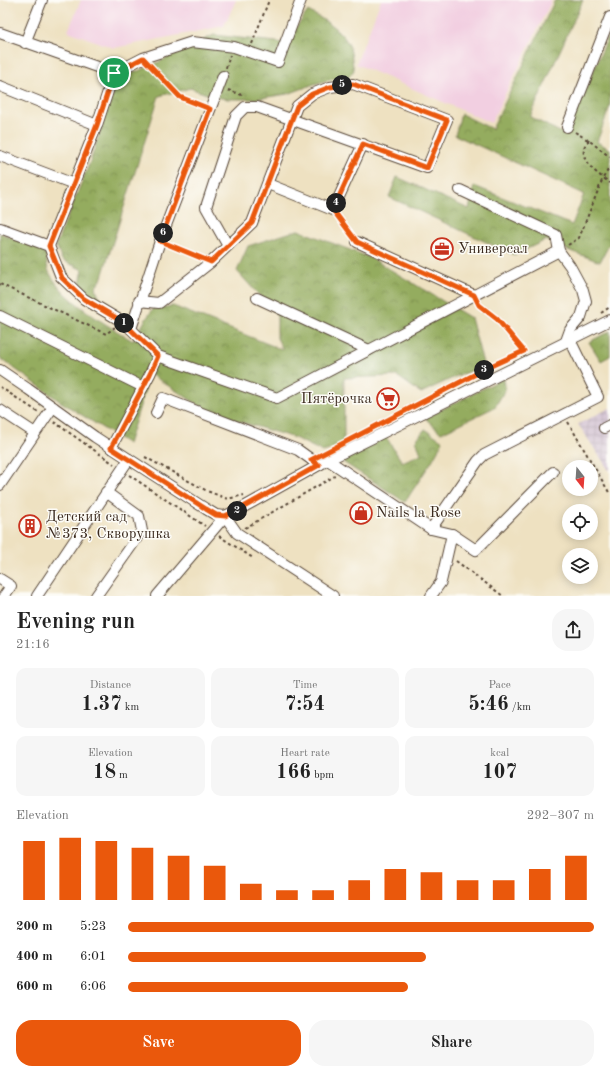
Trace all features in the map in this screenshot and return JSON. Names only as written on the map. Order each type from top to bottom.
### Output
[{"type":"street","points":[[25,43],[42,0]]},
{"type":"street","points":[[301,0],[278,62],[234,47],[192,42],[143,58],[114,73],[97,125],[49,246],[62,278],[84,299],[127,326],[158,356],[277,398],[559,251]]},
{"type":"street","points":[[567,127],[610,17]]},
{"type":"street","points":[[0,33],[114,73]]},
{"type":"street","points":[[127,326],[139,301],[160,241],[223,76]]},
{"type":"street","points":[[139,301],[160,303],[211,262],[228,246],[252,223],[268,184],[292,118],[297,106],[312,94],[330,87],[353,84],[447,120],[427,168],[363,144],[292,118],[258,106],[245,107],[236,116],[206,207],[228,246]]},
{"type":"street","points":[[0,86],[97,125]]},
{"type":"street","points":[[268,184],[333,210],[363,144]]},
{"type":"street","points":[[0,156],[74,184]]},
{"type":"street","points":[[431,529],[478,461],[484,455],[598,396],[568,341],[570,330],[581,317],[586,301],[583,290],[570,266],[559,251],[556,235],[460,190]]},
{"type":"street","points":[[0,228],[49,246]]},
{"type":"street","points":[[357,242],[474,295]]},
{"type":"street","points":[[257,298],[369,350]]},
{"type":"street","points":[[0,316],[143,387]]},
{"type":"street","points":[[157,596],[225,516],[328,460],[610,320]]},
{"type":"street","points":[[111,448],[158,356]]},
{"type":"street","points":[[0,370],[111,448],[216,515],[225,516],[237,533],[333,596]]},
{"type":"street","points":[[156,413],[163,398],[298,450],[319,465]]},
{"type":"street","points":[[0,484],[53,407]]},
{"type":"street","points":[[0,410],[35,433]]},
{"type":"street","points":[[37,596],[129,459]]},
{"type":"street","points":[[328,460],[431,529],[452,534],[476,550],[552,472]]},
{"type":"street","points":[[96,596],[142,531],[139,516],[106,492]]},
{"type":"street","points":[[430,596],[441,582],[452,534]]},
{"type":"street","points":[[0,579],[11,586],[4,596]]},
{"type":"path","points":[[249,52],[269,0]]},
{"type":"path","points":[[223,76],[234,47]]},
{"type":"path","points":[[143,58],[180,97],[210,109]]},
{"type":"path","points":[[219,87],[242,95]]},
{"type":"path","points":[[567,127],[588,140],[610,157]]},
{"type":"path","points":[[588,140],[584,148],[584,159],[593,170],[610,183]]},
{"type":"path","points":[[559,251],[579,238],[603,178],[610,167]]},
{"type":"path","points":[[333,210],[357,242]]},
{"type":"path","points":[[160,241],[211,262]]},
{"type":"path","points":[[0,284],[106,334],[127,326]]},
{"type":"path","points":[[474,295],[479,305],[497,319],[524,351],[518,354]]},
{"type":"path","points":[[596,315],[610,307]]},
{"type":"path","points":[[458,383],[512,357]]},
{"type":"path","points":[[0,387],[208,528]]},
{"type":"path","points":[[563,414],[610,494]]},
{"type":"path","points":[[140,454],[207,491],[228,499],[246,494]]},
{"type":"path","points":[[244,529],[336,475],[333,472]]},
{"type":"path","points":[[219,536],[253,558]]},
{"type":"path","points":[[447,554],[503,596]]},
{"type":"shaded area","points":[[81,0],[236,0],[224,26],[114,48],[68,31]]},
{"type":"shaded area","points":[[381,0],[552,0],[491,123],[356,64]]},
{"type":"shaded area","points":[[610,408],[610,472],[578,424]]},
{"type":"green space","points":[[555,0],[583,0],[530,117],[566,135],[610,32],[610,106],[597,142],[610,149],[610,243],[600,262],[546,240],[514,255],[389,197],[397,177],[469,209],[474,186],[572,225],[584,194],[455,135],[461,114],[492,129]]},
{"type":"green space","points":[[308,11],[332,26],[347,42],[351,51],[354,70],[348,78],[337,78],[314,84],[288,94],[254,99],[228,99],[215,97],[190,88],[159,96],[101,280],[95,288],[101,300],[84,294],[79,287],[83,270],[62,260],[56,245],[90,162],[114,90],[122,78],[214,35],[285,43]]},
{"type":"green space","points":[[298,230],[371,258],[471,318],[484,367],[459,375],[421,393],[397,376],[344,378],[344,437],[341,446],[323,452],[295,438],[211,413],[150,374],[128,444],[61,402],[0,358],[0,233],[46,251],[48,270],[56,283],[65,293],[111,328],[133,341],[153,309],[173,306],[283,350],[277,338],[277,315],[237,271],[248,246]]},
{"type":"green space","points":[[610,331],[610,356],[601,361],[589,342]]},
{"type":"green space","points":[[504,378],[505,390],[495,407],[441,433],[425,418]]},
{"type":"green space","points":[[425,429],[443,441],[432,461],[405,502],[343,462],[386,437],[402,462],[421,454],[416,440]]},
{"type":"place","name":"Универсал","points":[[442,249]]},
{"type":"place","name":"Пятёрочка","points":[[388,399]]},
{"type":"place","name":"Nails la Rose","points":[[361,513]]},
{"type":"place","name":"Детский сад №373, Скворушка","points":[[30,526]]},
{"type":"route","points":[[143,58],[180,97],[210,109],[160,241],[211,262],[252,223],[297,106],[312,94],[330,87],[353,84],[447,120],[427,168],[363,144],[333,210],[357,242],[474,295],[479,305],[497,319],[524,351],[493,365],[311,460],[319,465],[225,516],[216,515],[111,448],[158,356],[123,322],[84,299],[62,278],[49,246],[97,125],[114,73],[143,58]]}]
